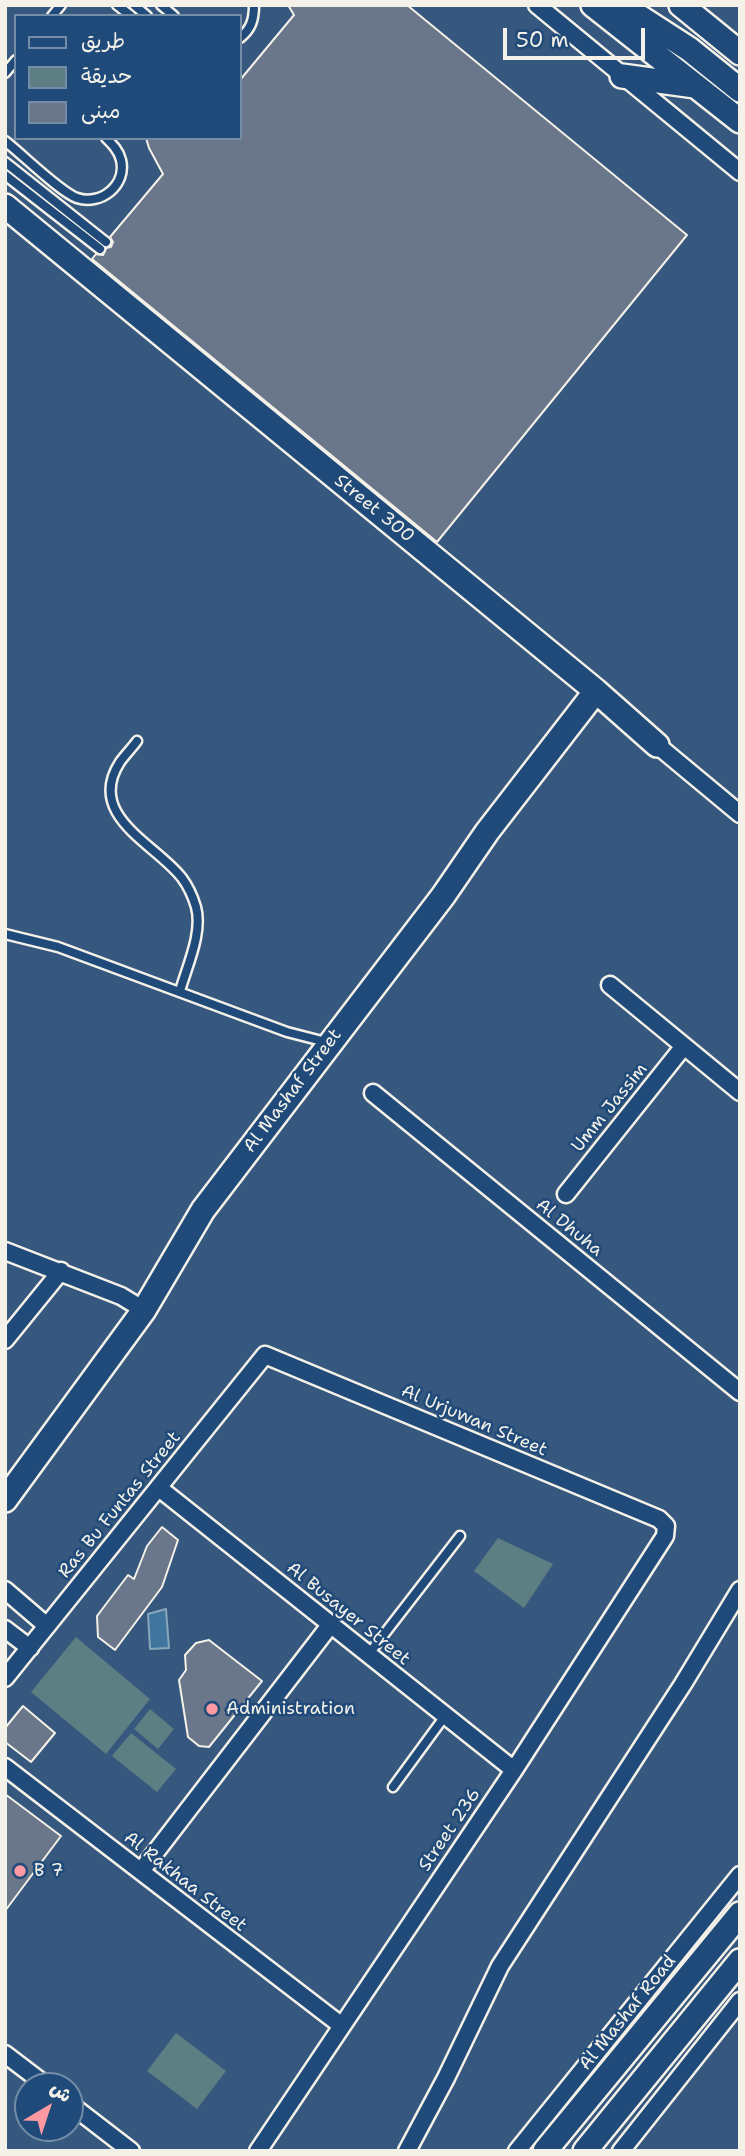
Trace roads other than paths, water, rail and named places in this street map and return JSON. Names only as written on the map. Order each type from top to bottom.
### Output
[{"type":"street","points":[[537,5],[740,172]]},
{"type":"street","points":[[593,5],[740,121]]},
{"type":"street","points":[[621,5],[688,49],[740,90]]},
{"type":"street","points":[[681,5],[740,53]]},
{"type":"street","points":[[622,76],[698,86]]},
{"type":"street","name":"Street 300","points":[[5,206],[596,691],[740,814]]},
{"type":"street","name":"Al Mashaf Street","points":[[5,1500],[144,1310],[203,1210],[596,691]]},
{"type":"street","points":[[610,985],[740,1092]]},
{"type":"street","name":"Umm Jassim","points":[[566,1194],[684,1046]]},
{"type":"street","name":"Al Dhuha","points":[[373,1093],[740,1392]]},
{"type":"street","points":[[5,1251],[121,1296],[144,1310]]},
{"type":"street","points":[[5,1340],[61,1271]]},
{"type":"street","name":"Ras Bu Funtas Street","points":[[5,1678],[265,1355]]},
{"type":"street","name":"Al Urjuwan Street","points":[[265,1355],[659,1519],[666,1526]]},
{"type":"street","name":"Al Busayer Street","points":[[159,1488],[513,1770]]},
{"type":"street","name":"Street 236","points":[[258,2151],[513,1770],[665,1536],[666,1526]]},
{"type":"street","points":[[5,1590],[47,1626]]},
{"type":"street","points":[[407,2151],[500,1966],[683,1684],[740,1590]]},
{"type":"street","points":[[141,1871],[331,1624]]},
{"type":"street","points":[[5,1629],[30,1648]]},
{"type":"street","name":"Al Rakhaa Street","points":[[5,1767],[342,2026]]},
{"type":"street","name":"Al Mashaf Road","points":[[517,2151],[740,1875]]},
{"type":"street","name":"Al Mashaf Road","points":[[545,2151],[740,1914]]},
{"type":"street","points":[[585,2151],[740,1961]]},
{"type":"street","points":[[621,2151],[740,2001]]},
{"type":"street","points":[[5,2054],[29,2072]]},
{"type":"street","points":[[84,2115],[131,2151]]},
{"type":"lane","points":[[242,36],[250,29],[254,5]]},
{"type":"lane","points":[[5,141],[65,191],[77,198],[91,200],[104,196],[115,187],[121,175],[122,161],[116,148],[108,140]]},
{"type":"lane","points":[[5,162],[103,246],[5,175]]},
{"type":"lane","points":[[137,741],[120,762],[112,778],[111,796],[116,813],[126,827],[181,877],[197,910],[198,929],[180,991]]},
{"type":"lane","points":[[5,934],[58,947],[287,1032],[329,1043]]},
{"type":"lane","points":[[368,1655],[460,1536]]},
{"type":"lane","points":[[393,1787],[445,1716]]},
{"type":"water","points":[[166,1609],[169,1648],[150,1649],[148,1614]]},
{"type":"place","name":"Administration","points":[[212,1709]]},
{"type":"place","name":"B 7","points":[[20,1871]]}]
